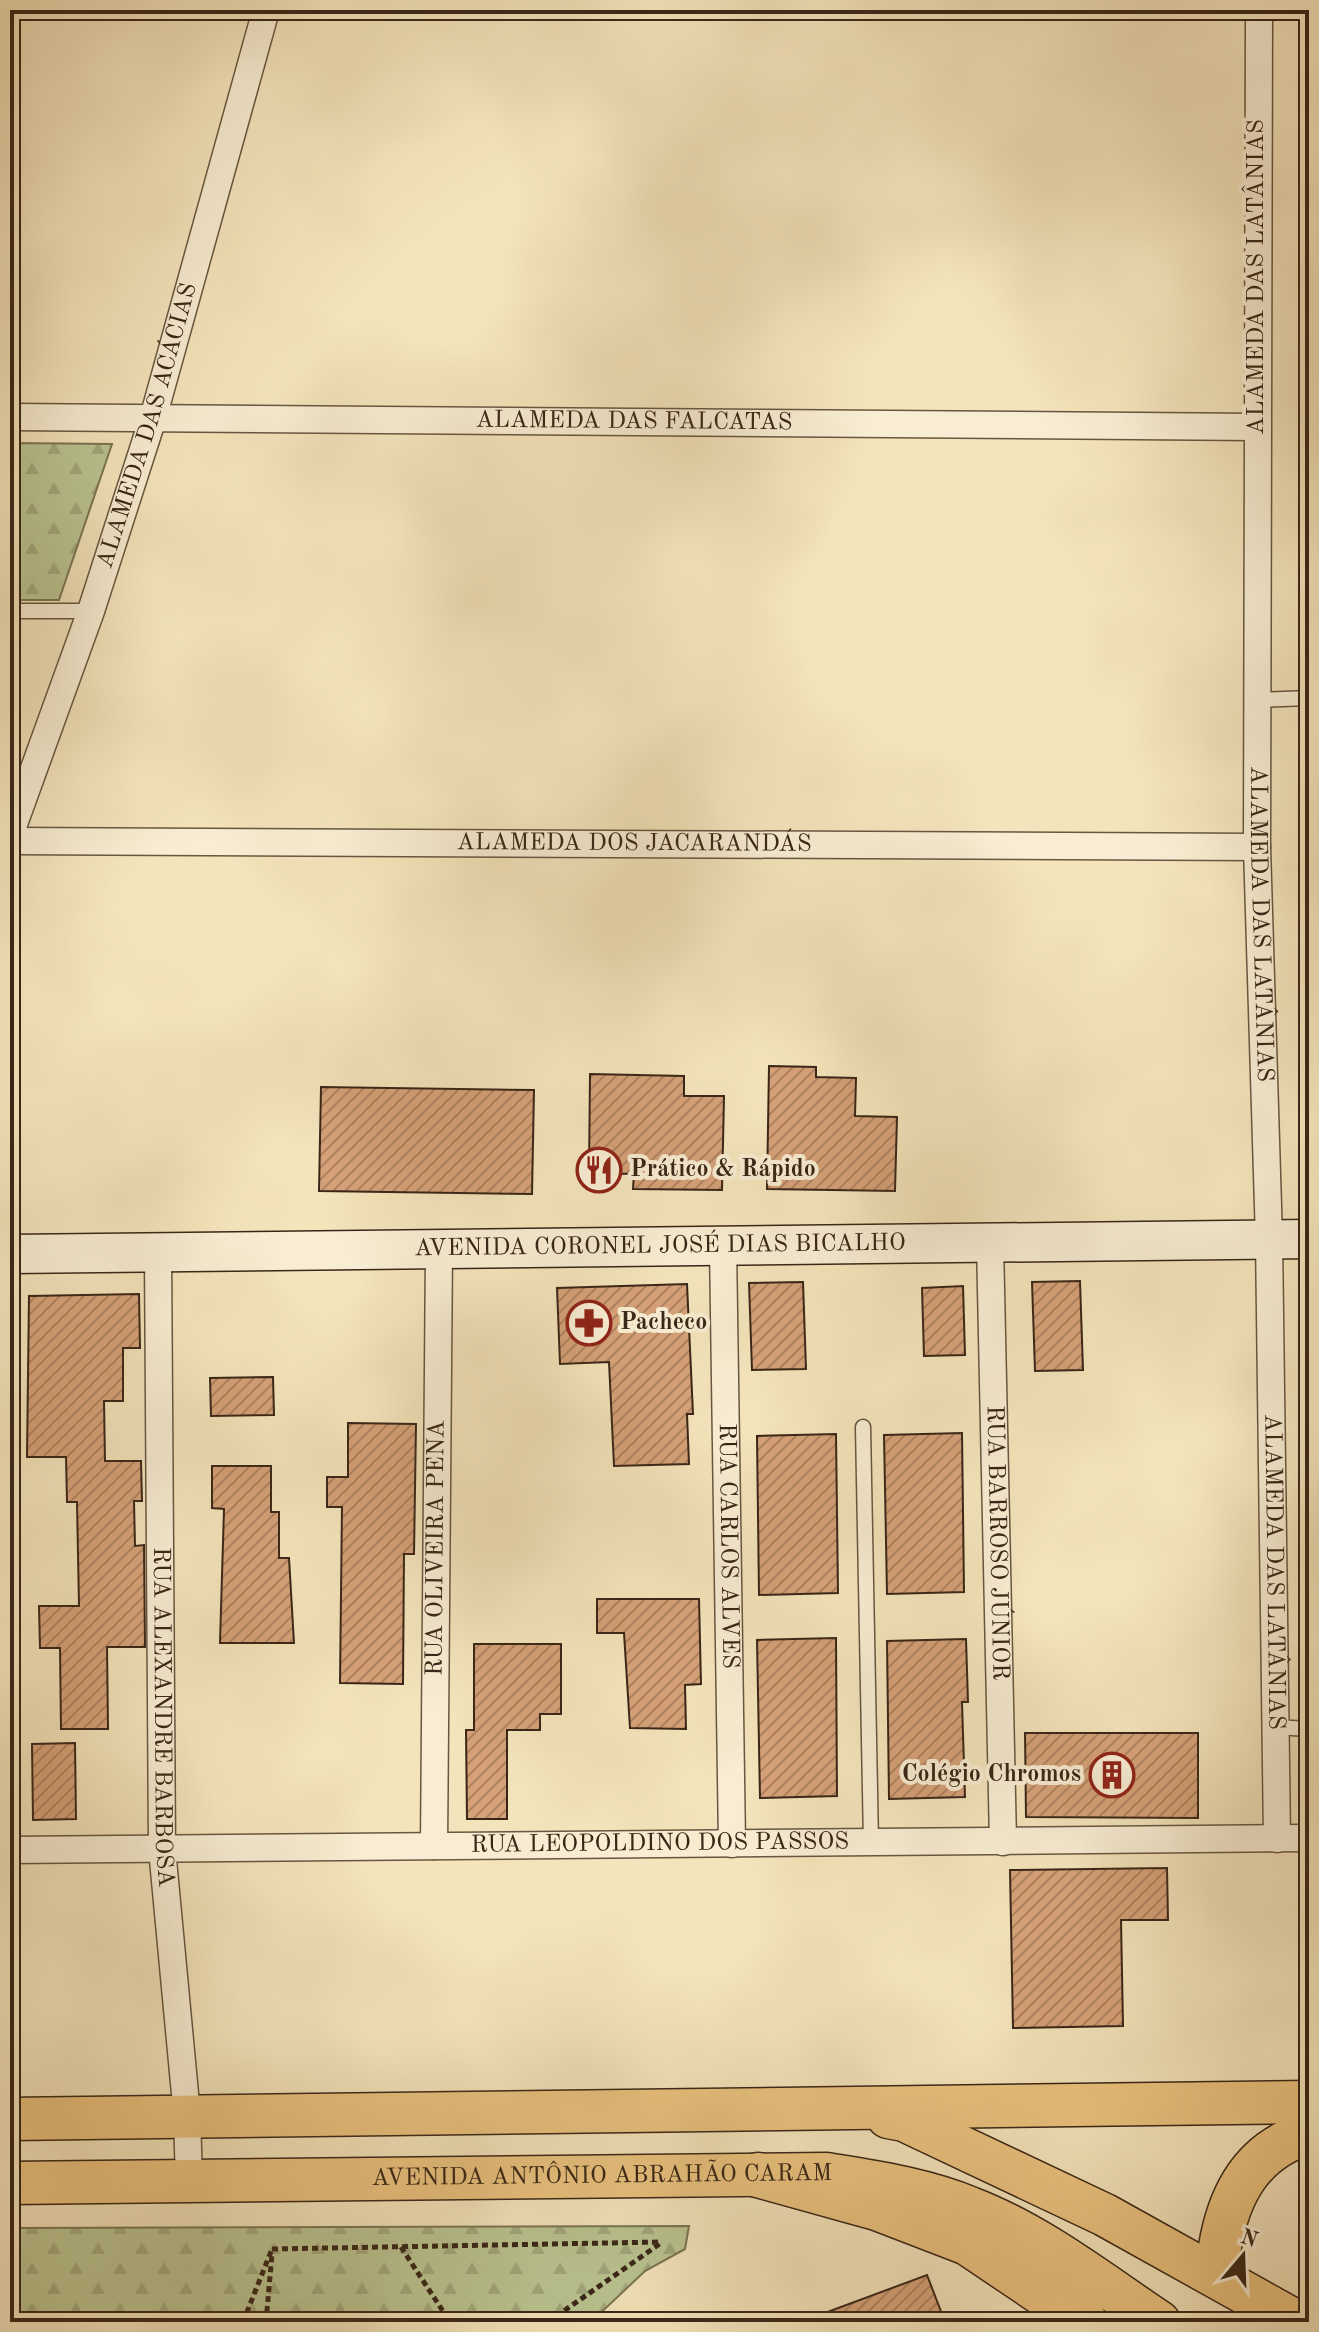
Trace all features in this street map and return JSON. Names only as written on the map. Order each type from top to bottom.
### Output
[{"type":"highway","points":[[758,2175],[877,2208],[968,2243],[1085,2322]]},
{"type":"main road","points":[[10,2119],[1309,2102]]},
{"type":"main road","points":[[830,2108],[904,2120],[1105,2215],[1297,2322]]},
{"type":"main road","points":[[1220,2247],[1226,2215],[1240,2184],[1260,2157],[1309,2133]]},
{"type":"main road","name":"AVENIDA ANTÔNIO ABRAHÃO CARAM","points":[[10,2183],[826,2174],[897,2186],[970,2208],[1071,2263],[1159,2322]]},
{"type":"street","name":"ALAMEDA DAS ACÁCIAS","points":[[10,835],[91,611],[153,418],[266,10]]},
{"type":"street","name":"ALAMEDA DAS LATÂNIAS","points":[[1259,10],[1257,847],[1269,1239],[1277,1839]]},
{"type":"street","name":"ALAMEDA DAS FALCATAS","points":[[10,417],[1256,427]]},
{"type":"street","name":"ALAMEDA DOS JACARANDÁS","points":[[10,841],[1257,847]]},
{"type":"street","name":"AVENIDA CORONEL JOSÉ DIAS BICALHO","points":[[10,1254],[1309,1239]]},
{"type":"street","name":"RUA BARROSO JÚNIOR","points":[[990,1243],[1003,1842]]},
{"type":"street","name":"RUA CARLOS ALVES","points":[[723,1246],[732,1844]]},
{"type":"street","name":"RUA OLIVEIRA PENA","points":[[434,1846],[439,1249]]},
{"type":"street","name":"RUA ALEXANDRE BARBOSA","points":[[158,1253],[162,1849],[187,2115],[189,2181]]},
{"type":"street","name":"RUA LEOPOLDINO DOS PASSOS","points":[[10,1850],[1309,1838]]},
{"type":"lane","points":[[10,611],[91,611]]},
{"type":"lane","points":[[1257,700],[1309,698]]},
{"type":"lane","points":[[863,1427],[871,1843]]},
{"type":"lane","points":[[1275,1727],[1309,1729]]},
{"type":"path","points":[[272,2249],[662,2242],[548,2322]]},
{"type":"path","points":[[401,2247],[450,2322]]},
{"type":"path","points":[[243,2322],[272,2249]]},
{"type":"path","points":[[266,2322],[272,2285],[272,2249]]},
{"type":"green space","points":[[10,443],[112,444],[59,600],[10,600]]},
{"type":"green space","points":[[689,2226],[685,2249],[645,2271],[591,2322],[10,2322],[10,2228]]},
{"type":"building","points":[[769,1066],[816,1067],[816,1077],[856,1078],[855,1116],[897,1117],[895,1191],[767,1189]]},
{"type":"building","points":[[590,1074],[684,1076],[684,1096],[724,1096],[722,1190],[633,1189],[634,1174],[589,1173]]},
{"type":"building","points":[[321,1087],[534,1090],[532,1194],[319,1191]]},
{"type":"building","points":[[1080,1281],[1083,1370],[1035,1371],[1032,1282]]},
{"type":"building","points":[[803,1282],[806,1369],[752,1370],[749,1283]]},
{"type":"building","points":[[687,1284],[693,1414],[687,1414],[689,1464],[614,1466],[609,1362],[560,1364],[557,1288]]},
{"type":"building","points":[[963,1286],[965,1355],[924,1356],[922,1288]]},
{"type":"building","points":[[139,1294],[140,1348],[123,1348],[123,1401],[104,1401],[105,1461],[141,1461],[142,1501],[134,1501],[135,1546],[144,1545],[145,1647],[107,1647],[108,1729],[61,1729],[60,1648],[40,1648],[39,1606],[79,1606],[77,1502],[67,1502],[66,1457],[27,1457],[29,1296]]},
{"type":"building","points":[[273,1377],[274,1415],[211,1416],[210,1378]]},
{"type":"building","points":[[348,1423],[416,1424],[414,1554],[404,1554],[403,1684],[340,1683],[342,1507],[327,1507],[327,1477],[348,1477]]},
{"type":"building","points":[[962,1433],[964,1592],[887,1594],[884,1435]]},
{"type":"building","points":[[836,1434],[838,1593],[759,1595],[757,1436]]},
{"type":"building","points":[[212,1466],[271,1466],[271,1512],[279,1512],[279,1558],[289,1558],[294,1643],[220,1643],[224,1509],[212,1508]]},
{"type":"building","points":[[597,1599],[699,1599],[701,1684],[685,1685],[686,1729],[630,1728],[624,1633],[597,1633]]},
{"type":"building","points":[[836,1638],[837,1796],[760,1798],[757,1640]]},
{"type":"building","points":[[966,1639],[968,1702],[962,1702],[965,1797],[889,1799],[887,1641]]},
{"type":"building","points":[[474,1644],[561,1644],[561,1714],[540,1714],[540,1730],[507,1730],[507,1819],[467,1819],[466,1730],[474,1730]]},
{"type":"building","name":"Colégio Chromos","points":[[1025,1733],[1198,1733],[1198,1818],[1026,1817]]},
{"type":"building","points":[[75,1743],[76,1819],[33,1820],[32,1744]]},
{"type":"building","points":[[1167,1868],[1168,1920],[1121,1920],[1123,2026],[1013,2028],[1010,1870]]},
{"type":"building","points":[[927,2275],[945,2322],[806,2322],[806,2320]]},
{"type":"place","name":"Prático & Rápido","points":[[599,1170]]},
{"type":"place","name":"Pacheco","points":[[589,1323]]},
{"type":"place","name":"Colégio Chromos","points":[[1112,1775]]}]
